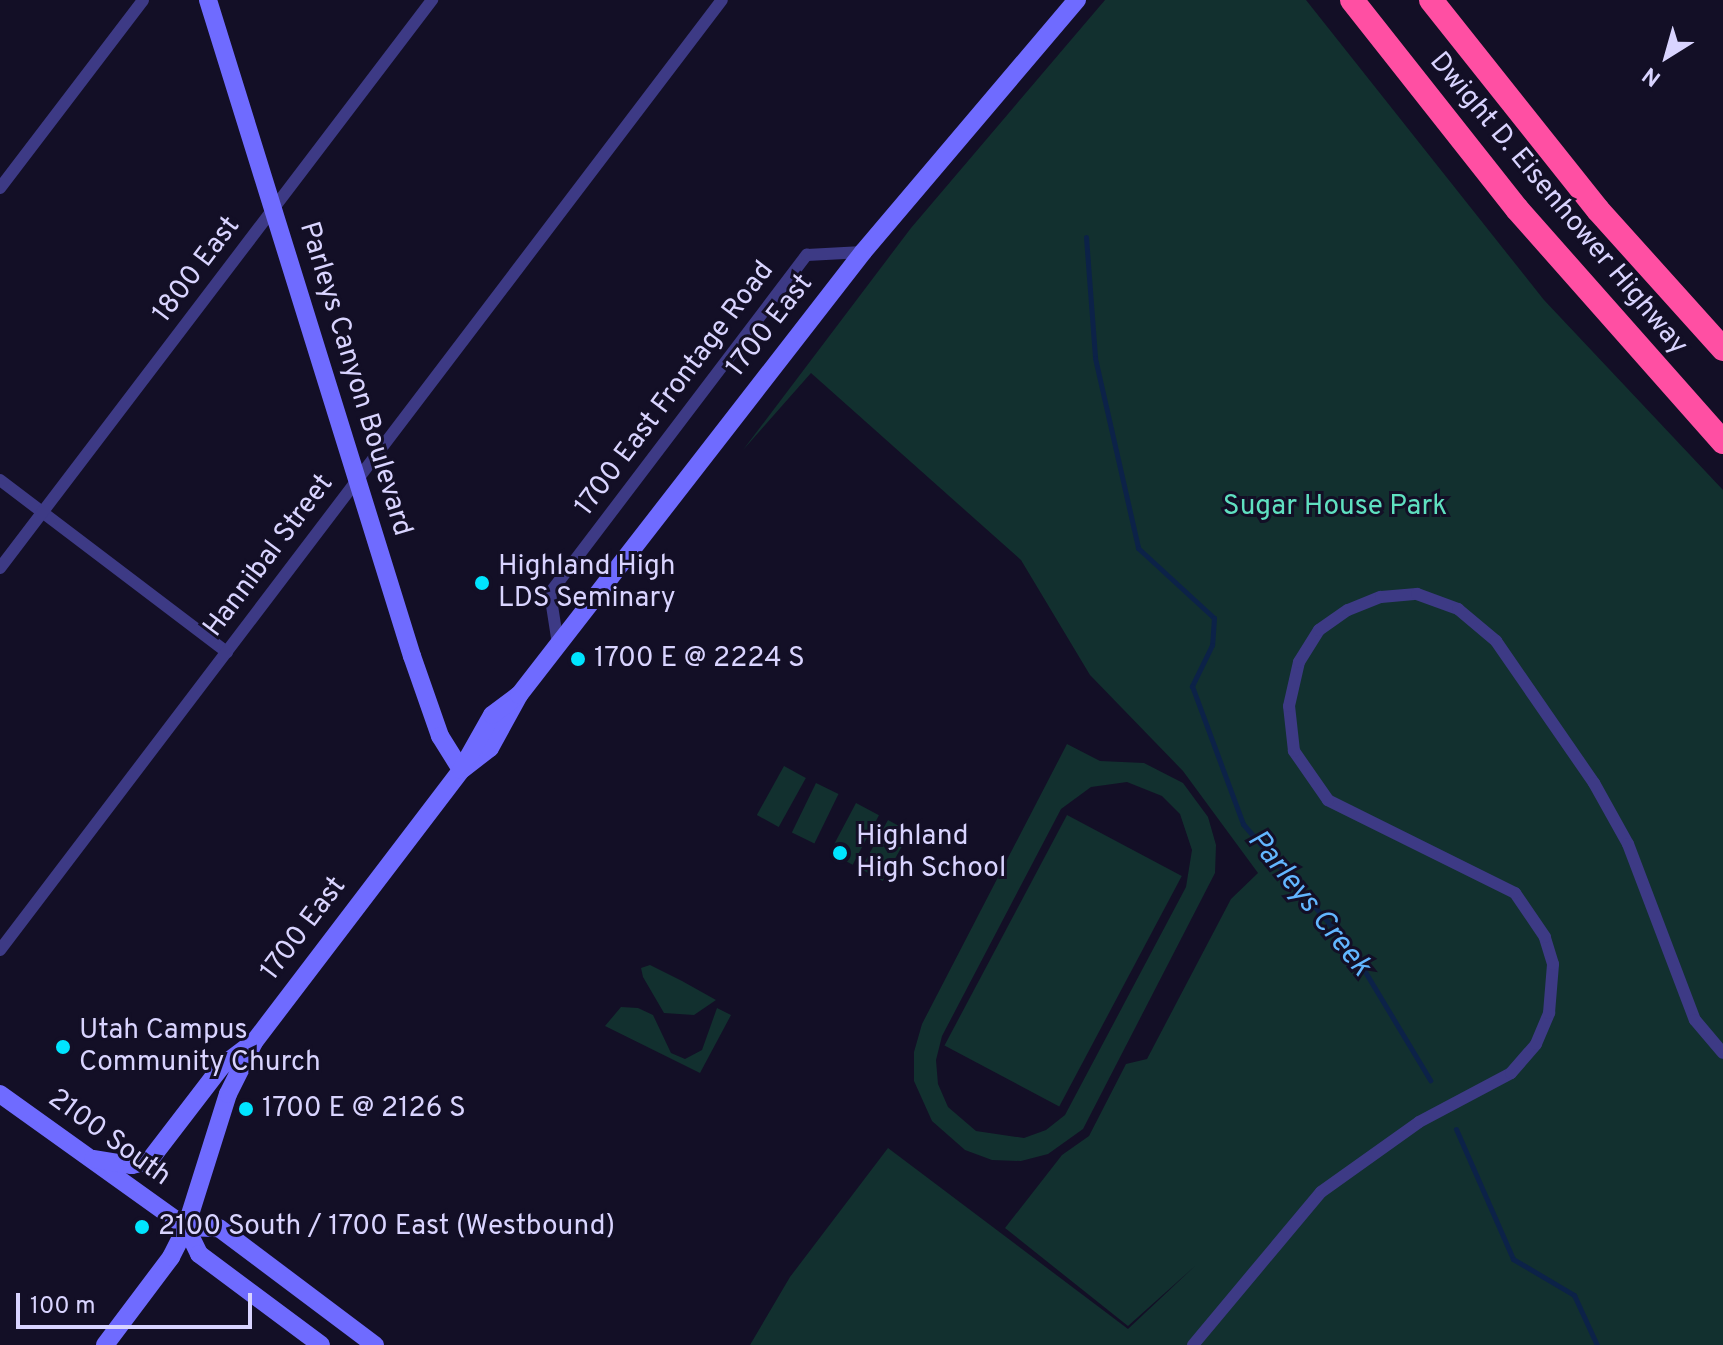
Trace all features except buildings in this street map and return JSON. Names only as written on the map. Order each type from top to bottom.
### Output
[{"type":"highway","name":"Dwight D. Eisenhower Highway","points":[[1352,0],[1517,209],[1723,442]]},
{"type":"highway","name":"Dwight D. Eisenhower Highway","points":[[1431,0],[1598,210],[1723,349]]},
{"type":"street","points":[[0,188],[143,0]]},
{"type":"street","name":"Parleys Canyon Boulevard","points":[[208,0],[440,736],[461,770]]},
{"type":"street","name":"1800 East","points":[[0,568],[432,0]]},
{"type":"street","name":"Hannibal Street","points":[[0,950],[722,0]]},
{"type":"street","name":"1700 East","points":[[105,1345],[171,1257],[186,1227],[224,1104],[254,1042],[461,770],[484,725],[519,695],[863,252],[1077,0]]},
{"type":"street","name":"1700 East Frontage Road","points":[[558,644],[550,593],[807,255],[863,252]]},
{"type":"street","points":[[0,480],[227,652]]},
{"type":"street","points":[[1193,1345],[1321,1192],[1419,1122],[1511,1073],[1543,1028],[1553,989],[1553,964],[1545,937],[1515,893],[1328,800],[1294,751],[1290,729],[1299,662],[1319,630],[1348,610],[1381,597],[1417,594],[1458,609],[1496,641],[1614,818],[1695,1020],[1723,1053]]},
{"type":"street","points":[[89,1158],[132,1165],[149,1161],[222,1066],[254,1042]]},
{"type":"street","name":"2100 South","points":[[0,1094],[186,1227],[199,1254],[321,1345]]},
{"type":"street","name":"2100 South","points":[[186,1227],[219,1228],[375,1345]]},
{"type":"green space","name":"Sugar House Park","points":[[1105,0],[1306,0],[1544,300],[1723,490],[1723,1345],[750,1345],[790,1277],[888,1148],[1128,1329],[1195,1266],[1128,1326],[1005,1228],[1062,1155],[1089,1136],[1126,1064],[1147,1059],[1231,899],[1258,873],[1183,771],[1090,675],[1021,560],[811,373],[743,450],[911,228]]},
{"type":"green space","points":[[1067,744],[1100,761],[1144,763],[1183,783],[1208,817],[1216,845],[1215,873],[1083,1129],[1048,1154],[1021,1161],[992,1160],[965,1150],[932,1121],[914,1081],[914,1052],[922,1024]],"holes":[[[1127,782],[1162,796],[1180,814],[1192,850],[1186,887],[1065,1115],[1046,1130],[1024,1138],[976,1131],[948,1107],[938,1084],[936,1060],[942,1036],[1061,809],[1091,787]]]},
{"type":"green space","points":[[784,766],[806,778],[779,827],[757,815]]},
{"type":"green space","points":[[816,783],[838,794],[814,843],[792,832]]},
{"type":"green space","points":[[856,803],[879,815],[853,865],[830,852]]},
{"type":"green space","points":[[1067,815],[1182,876],[1059,1106],[944,1045]]},
{"type":"green space","points":[[888,820],[910,832],[883,881],[861,869]]},
{"type":"green space","points":[[650,965],[716,1000],[694,1015],[664,1013],[643,977],[641,968]]},
{"type":"green space","points":[[621,1007],[638,1008],[653,1015],[671,1053],[685,1059],[702,1050],[717,1008],[731,1015],[700,1073],[605,1026]]},
{"type":"waterway","name":"Parleys Creek","points":[[1086,237],[1095,358],[1138,548],[1214,618],[1212,645],[1192,686],[1243,824],[1352,950],[1430,1080]]},
{"type":"waterway","name":"Parleys Creek","points":[[1456,1129],[1513,1259],[1574,1295],[1597,1345]]},
{"type":"place","name":"Highland High LDS Seminary","points":[[482,583]]},
{"type":"place","name":"1700 E @ 2224 S","points":[[578,659]]},
{"type":"place","name":"Highland High School","points":[[840,853]]},
{"type":"place","name":"Utah Campus Community Church","points":[[63,1047]]},
{"type":"place","name":"1700 E @ 2126 S","points":[[246,1109]]},
{"type":"place","name":"2100 South / 1700 East (Westbound)","points":[[142,1227]]}]
